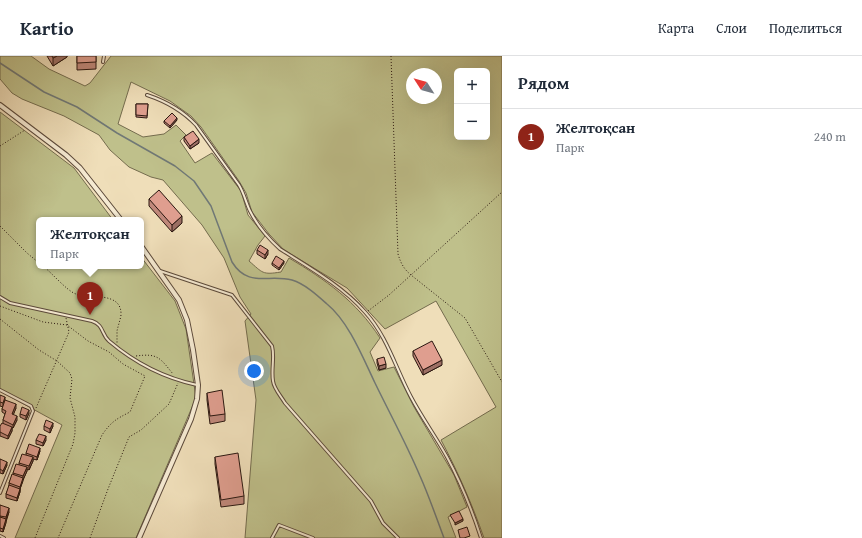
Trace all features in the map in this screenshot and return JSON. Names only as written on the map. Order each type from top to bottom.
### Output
[{"type":"street","points":[[0,105],[66,155],[80,168],[119,217]]},
{"type":"street","points":[[139,538],[191,419],[197,399],[198,385],[187,320],[179,300],[144,250]]},
{"type":"lane","points":[[103,62],[104,56]]},
{"type":"lane","points":[[147,96],[180,111],[196,125],[243,192],[251,212],[273,243],[350,296],[380,331],[411,398],[446,457],[466,496],[481,538]]},
{"type":"lane","points":[[159,271],[232,295],[272,346],[274,351],[273,382],[285,403],[371,501],[383,523],[398,538]]},
{"type":"lane","points":[[0,297],[10,304],[98,323],[107,339],[131,357],[157,373],[179,381],[198,385]]},
{"type":"lane","points":[[0,390],[31,406],[33,411],[0,493]]},
{"type":"lane","points":[[272,538],[278,525],[313,538]]},
{"type":"lane","points":[[0,536],[4,538]]},
{"type":"path","points":[[391,56],[398,254],[401,263],[410,275],[465,318],[502,382]]},
{"type":"path","points":[[0,146],[29,127]]},
{"type":"path","points":[[366,313],[389,295],[502,192]]},
{"type":"path","points":[[0,226],[36,260]]},
{"type":"path","points":[[46,269],[70,291],[76,294],[109,298],[116,302],[120,307],[121,314],[117,330],[117,348]]},
{"type":"path","points":[[0,306],[43,322],[67,325],[88,341],[109,352],[123,364],[145,376],[130,412],[109,424],[102,435],[58,538]]},
{"type":"path","points":[[33,411],[38,406],[69,332],[66,316]]},
{"type":"path","points":[[0,319],[39,350],[56,361],[70,373],[72,379],[70,398],[75,417],[73,444],[35,538]]},
{"type":"path","points":[[90,538],[108,488],[129,437],[141,430],[169,404],[179,381],[160,359],[153,355],[131,357]]},
{"type":"green space","points":[[0,56],[31,56],[49,69],[85,86],[90,83],[111,56],[502,56],[502,538],[484,538],[475,513],[441,440],[496,407],[436,301],[385,329],[347,288],[284,250],[269,234],[252,212],[246,193],[239,181],[201,127],[191,116],[170,101],[131,82],[118,124],[143,137],[164,134],[176,125],[186,135],[180,141],[195,163],[212,153],[241,191],[248,215],[265,236],[249,261],[263,272],[275,273],[281,272],[289,258],[328,283],[350,302],[371,325],[380,338],[370,352],[378,371],[394,367],[414,407],[454,475],[467,507],[448,517],[456,538],[245,538],[256,400],[245,321],[251,314],[240,297],[224,258],[202,225],[163,180],[151,177],[129,167],[110,150],[99,135],[64,116],[22,99],[12,93],[0,79]]},
{"type":"green space","points":[[0,112],[74,168],[111,217],[36,217],[36,269],[144,269],[144,261],[175,301],[186,329],[196,398],[136,538],[15,538],[62,425],[0,391]]},
{"type":"building","points":[[77,56],[96,56],[96,62],[77,63]]},
{"type":"building","points":[[136,104],[148,104],[147,116],[136,115]]},
{"type":"building","points":[[172,113],[177,118],[170,126],[164,121]]},
{"type":"building","points":[[193,131],[199,139],[190,146],[184,137]]},
{"type":"building","points":[[159,190],[182,216],[172,225],[149,199]]},
{"type":"building","points":[[260,245],[268,250],[265,255],[257,250]]},
{"type":"building","points":[[276,256],[284,261],[279,268],[272,263]]},
{"type":"building","points":[[432,341],[442,360],[423,370],[413,351]]},
{"type":"building","points":[[384,357],[386,364],[379,366],[377,359]]},
{"type":"building","points":[[222,390],[225,414],[210,416],[207,393]]},
{"type":"building","points":[[0,395],[5,397],[3,403],[0,402]]},
{"type":"building","points":[[5,400],[16,404],[12,414],[17,416],[13,425],[3,420],[6,411],[2,409]]},
{"type":"building","points":[[22,407],[29,410],[26,416],[20,414]]},
{"type":"building","points":[[46,420],[53,423],[50,429],[44,426]]},
{"type":"building","points":[[2,423],[12,427],[8,436],[0,432],[0,426]]},
{"type":"building","points":[[39,434],[46,436],[43,443],[36,440]]},
{"type":"building","points":[[29,444],[40,448],[37,457],[26,453]]},
{"type":"building","points":[[238,453],[244,496],[221,500],[215,457]]},
{"type":"building","points":[[22,454],[33,457],[29,466],[19,463]]},
{"type":"building","points":[[0,459],[7,462],[3,471],[0,469]]},
{"type":"building","points":[[16,464],[27,467],[23,476],[13,473]]},
{"type":"building","points":[[12,474],[23,478],[20,487],[9,483]]},
{"type":"building","points":[[9,485],[20,489],[17,498],[6,494]]},
{"type":"building","points":[[0,505],[9,508],[6,517],[0,516]]},
{"type":"building","points":[[459,511],[463,519],[455,523],[450,515]]},
{"type":"building","points":[[0,517],[6,519],[3,529],[0,528]]},
{"type":"building","points":[[467,527],[470,536],[460,538],[458,530]]},
{"type":"waterway","points":[[0,63],[44,92],[77,107],[117,133],[175,166],[194,181],[211,206],[232,262],[238,270],[252,278],[283,279],[297,282],[315,294],[335,312],[349,330],[355,341],[404,441],[415,464],[444,538]]},
{"type":"place","name":"Желтоқсан","points":[[90,315]]}]
